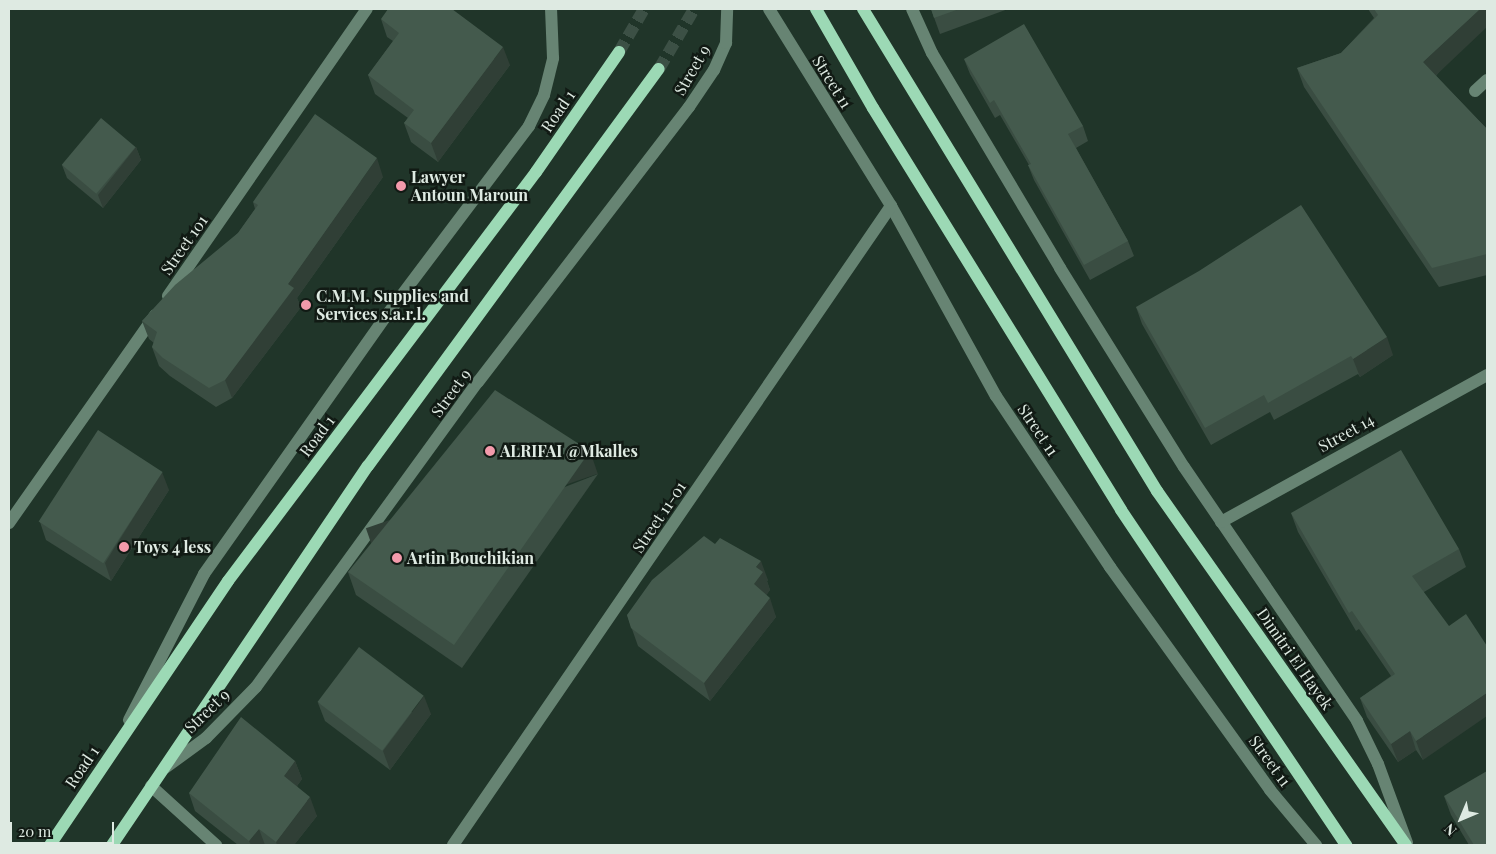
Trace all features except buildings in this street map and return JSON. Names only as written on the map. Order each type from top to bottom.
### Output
[{"type":"main road","name":"Street 11","points":[[816,9],[873,108],[1121,510],[1346,845]]},
{"type":"main road","name":"Dimitri El Hayek","points":[[863,9],[1157,491],[1407,845]]},
{"type":"main road","name":"Road 1","points":[[50,845],[228,581],[536,172],[619,52]]},
{"type":"main road","name":"Street 9","points":[[112,845],[368,466],[658,70]]},
{"type":"street","name":"Street 101","points":[[9,524],[367,9]]},
{"type":"street","points":[[118,742],[204,574],[386,316],[529,126],[544,95],[553,58],[551,9]]},
{"type":"street","name":"Street 9","points":[[161,771],[206,738],[256,686],[478,382],[689,108],[714,70],[726,43],[726,9]]},
{"type":"street","name":"Street 11","points":[[769,9],[890,206],[996,396],[1110,567],[1270,790],[1316,845]]},
{"type":"street","points":[[912,9],[932,53],[1060,268],[1221,522],[1357,721],[1378,764],[1407,845]]},
{"type":"street","points":[[1475,91],[1487,80]]},
{"type":"street","name":"Street 11-01","points":[[453,845],[890,206]]},
{"type":"street","name":"Street 14","points":[[1221,522],[1487,375]]},
{"type":"street","points":[[151,786],[216,845]]},
{"type":"tunnel","points":[[619,52],[644,9]]},
{"type":"tunnel","points":[[659,69],[694,9]]},
{"type":"place","name":"Lawyer Antoun Maroun","points":[[401,186]]},
{"type":"place","name":"C.M.M. Supplies and Services s.a.r.l.","points":[[306,305]]},
{"type":"place","name":"ALRIFAI @Mkalles","points":[[490,451]]},
{"type":"place","name":"Toys 4 less","points":[[124,547]]},
{"type":"place","name":"Artin Bouchikian","points":[[397,558]]}]
